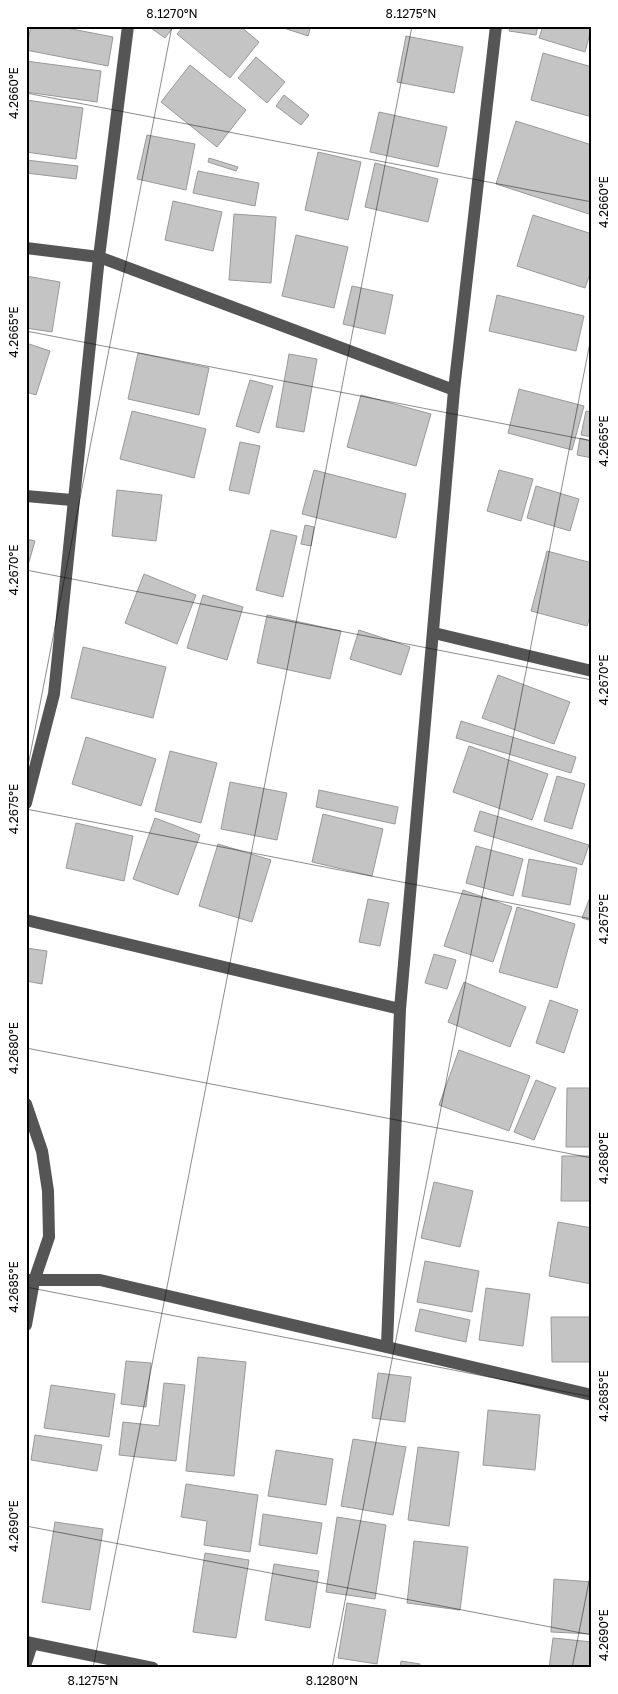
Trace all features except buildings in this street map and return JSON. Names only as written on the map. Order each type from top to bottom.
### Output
[{"type":"street","points":[[26,803],[54,694],[72,500],[99,257],[128,26]]},
{"type":"street","points":[[387,1345],[400,1009],[454,390],[496,26]]},
{"type":"street","points":[[26,248],[99,257],[454,390]]},
{"type":"street","points":[[26,496],[72,500]]},
{"type":"street","points":[[434,633],[592,671]]},
{"type":"street","points":[[26,920],[400,1009]]},
{"type":"street","points":[[26,1104],[42,1151],[48,1192],[49,1237],[30,1281],[26,1325]]},
{"type":"street","points":[[30,1281],[100,1280],[387,1345],[548,1386],[592,1395]]},
{"type":"street","points":[[26,1664],[29,1643],[153,1668]]}]
